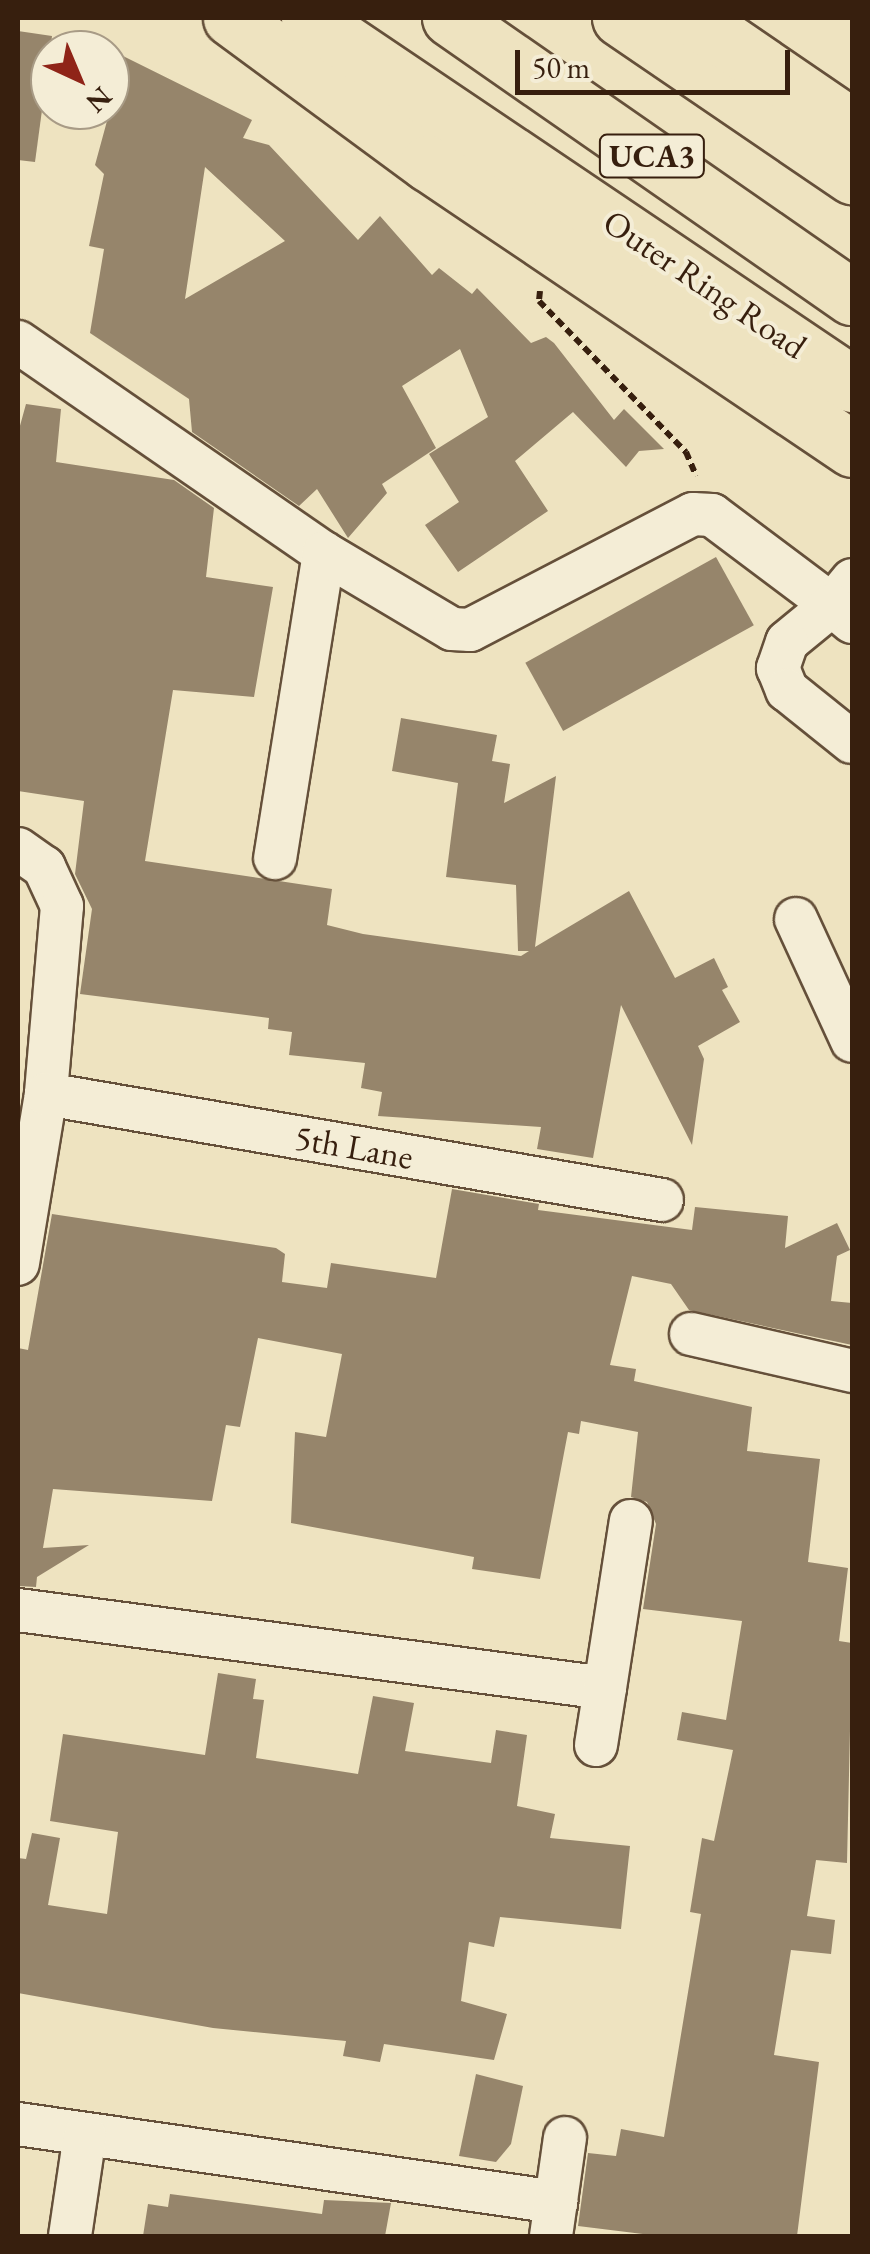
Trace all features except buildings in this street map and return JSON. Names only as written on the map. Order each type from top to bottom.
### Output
[{"type":"main road","points":[[231,18],[554,247],[852,449]]},
{"type":"main road","name":"Outer Ring Road","points":[[308,18],[852,384]]},
{"type":"main road","name":"Outer Ring Road","points":[[450,18],[852,297]]},
{"type":"main road","name":"UCA3","points":[[620,18],[852,176]]},
{"type":"main road","points":[[692,18],[852,127]]},
{"type":"main road","points":[[718,18],[769,72]]},
{"type":"street","points":[[18,342],[324,553],[438,622],[470,630],[698,514],[712,516],[846,602],[787,642],[778,668],[787,690],[852,742]]},
{"type":"street","points":[[275,858],[324,553]]},
{"type":"street","points":[[18,849],[44,867],[62,906],[46,1094],[18,1264]]},
{"type":"street","points":[[796,919],[852,1041]]},
{"type":"street","name":"5th Lane","points":[[46,1094],[662,1200]]},
{"type":"street","points":[[691,1334],[852,1371]]},
{"type":"street","points":[[596,1745],[631,1521]]},
{"type":"street","points":[[18,1610],[605,1688]]},
{"type":"street","points":[[18,2124],[553,2220],[564,2138]]},
{"type":"street","points":[[70,2236],[85,2134]]},
{"type":"path","points":[[554,247],[539,301],[686,452],[698,514]]}]
